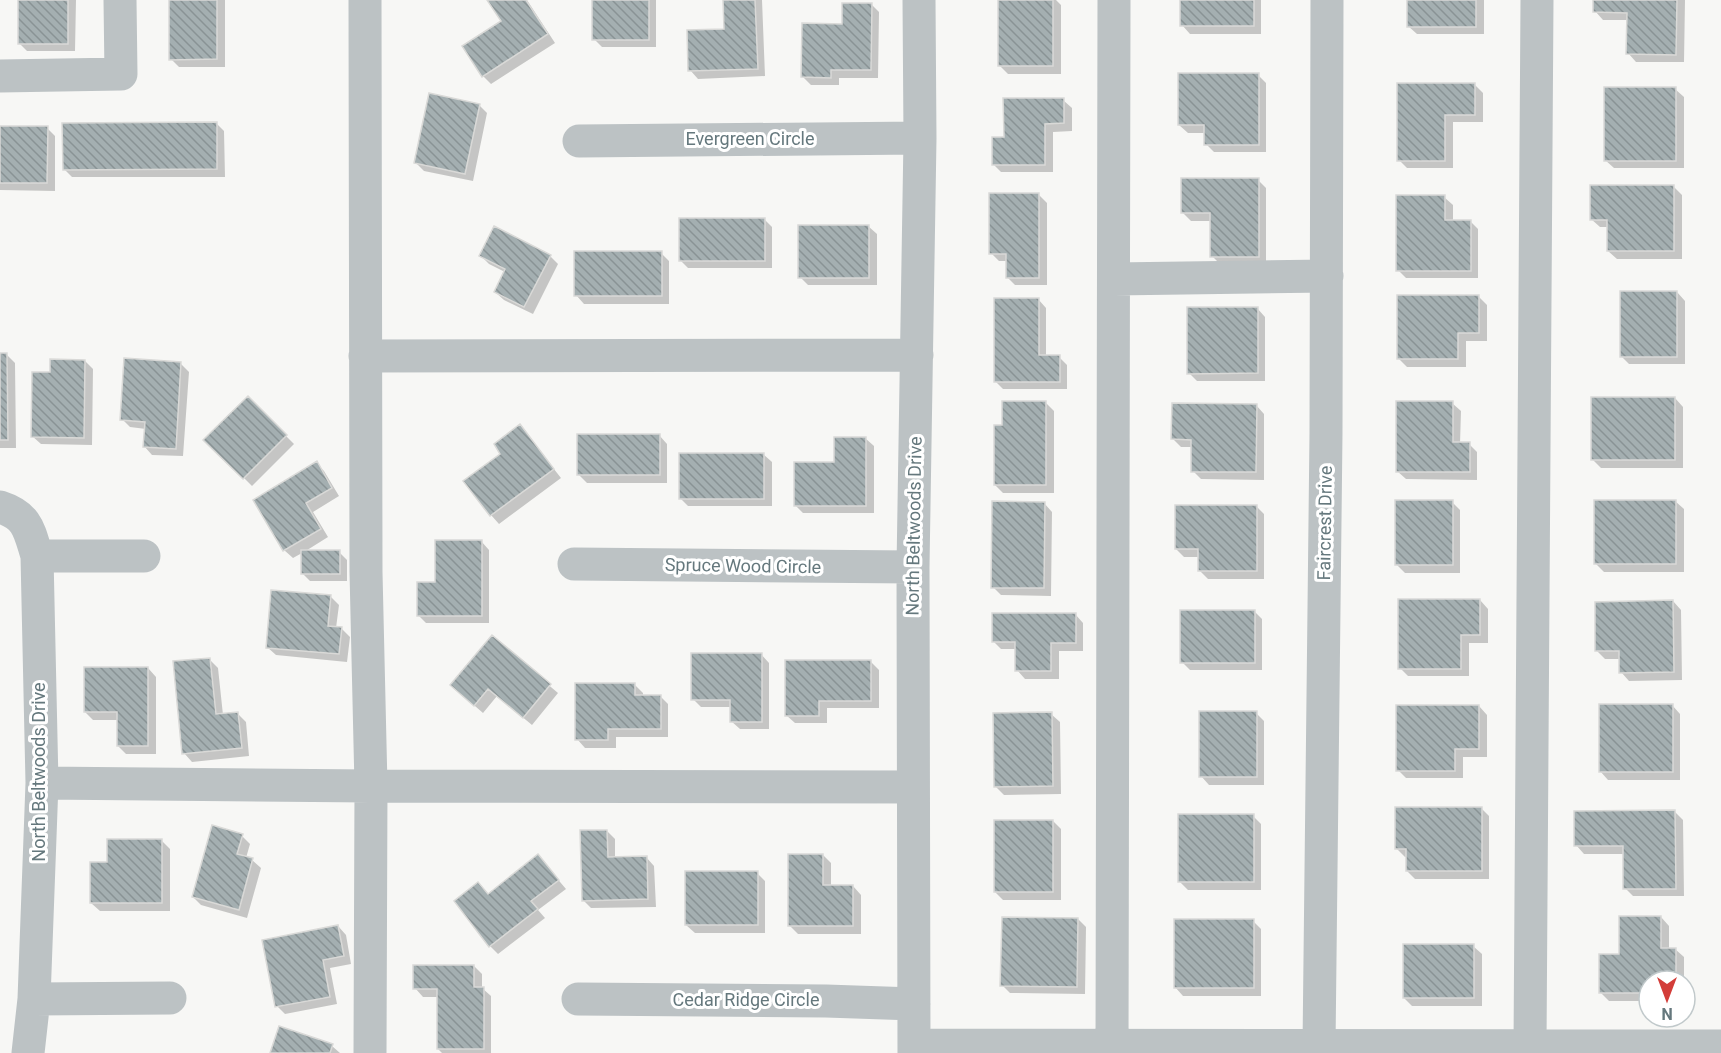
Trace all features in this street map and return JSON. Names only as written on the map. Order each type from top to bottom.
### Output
[{"type":"street","points":[[0,76],[121,74],[120,0]]},
{"type":"street","points":[[365,0],[366,572],[371,786],[370,1053]]},
{"type":"street","name":"North Beltwoods Drive","points":[[914,1049],[913,567],[920,138],[919,0]]},
{"type":"street","points":[[1112,1049],[1114,0]]},
{"type":"street","name":"Faircrest Drive","points":[[1319,1046],[1327,276],[1327,0]]},
{"type":"street","points":[[1530,1046],[1537,0]]},
{"type":"street","name":"Evergreen Circle","points":[[579,141],[920,138]]},
{"type":"street","points":[[1114,279],[1327,276]]},
{"type":"street","points":[[365,356],[917,355]]},
{"type":"street","name":"North Beltwoods Drive","points":[[0,507],[11,511],[27,523],[37,556],[42,783],[34,999],[28,1053]]},
{"type":"street","points":[[37,556],[144,556]]},
{"type":"street","name":"Spruce Wood Circle","points":[[574,564],[913,567]]},
{"type":"street","points":[[42,783],[913,787]]},
{"type":"street","points":[[34,999],[170,998]]},
{"type":"street","name":"Cedar Ridge Circle","points":[[578,999],[914,1004]]},
{"type":"street","points":[[914,1049],[1721,1046]]},
{"type":"building","points":[[18,0],[68,0],[68,44],[18,44]]},
{"type":"building","points":[[169,0],[217,0],[217,59],[169,60]]},
{"type":"building","points":[[487,0],[526,0],[548,34],[482,77],[462,46],[501,21]]},
{"type":"building","points":[[592,0],[649,0],[649,40],[592,40]]},
{"type":"building","points":[[723,0],[755,0],[758,69],[688,71],[687,30],[724,29]]},
{"type":"building","points":[[998,0],[1053,0],[1053,66],[998,66]]},
{"type":"building","points":[[1180,0],[1254,0],[1254,26],[1180,26]]},
{"type":"building","points":[[1407,0],[1476,0],[1476,27],[1407,27]]},
{"type":"building","points":[[1593,0],[1677,0],[1676,55],[1626,54],[1627,13],[1593,12]]},
{"type":"building","points":[[842,3],[872,3],[871,70],[831,70],[831,78],[801,77],[802,23],[842,24]]},
{"type":"building","points":[[1178,73],[1259,73],[1259,145],[1204,145],[1204,125],[1178,125]]},
{"type":"building","points":[[1397,83],[1475,83],[1475,115],[1445,115],[1445,161],[1397,161]]},
{"type":"building","points":[[1604,87],[1676,87],[1676,161],[1604,161]]},
{"type":"building","points":[[429,93],[480,104],[465,174],[414,163]]},
{"type":"building","points":[[1003,98],[1064,98],[1064,123],[1045,124],[1045,165],[992,165],[992,137],[1004,137]]},
{"type":"building","points":[[217,122],[217,169],[63,170],[62,123]]},
{"type":"building","points":[[0,126],[48,126],[47,183],[0,183]]},
{"type":"building","points":[[1181,178],[1259,178],[1259,257],[1210,257],[1210,213],[1181,213]]},
{"type":"building","points":[[1590,185],[1674,185],[1674,251],[1607,251],[1607,220],[1590,220]]},
{"type":"building","points":[[989,193],[1039,193],[1039,278],[1006,278],[1006,254],[989,254]]},
{"type":"building","points":[[1396,195],[1445,195],[1445,220],[1471,220],[1471,271],[1396,271]]},
{"type":"building","points":[[679,218],[765,218],[765,261],[679,261]]},
{"type":"building","points":[[798,225],[869,225],[869,278],[798,278]]},
{"type":"building","points":[[494,226],[551,255],[524,307],[494,292],[505,269],[479,256]]},
{"type":"building","points":[[574,251],[662,251],[662,296],[574,296]]},
{"type":"building","points":[[1620,291],[1677,291],[1677,357],[1620,357]]},
{"type":"building","points":[[1397,295],[1479,295],[1479,333],[1458,333],[1458,359],[1397,359]]},
{"type":"building","points":[[994,298],[1039,298],[1039,355],[1060,355],[1060,382],[994,382]]},
{"type":"building","points":[[1187,307],[1258,307],[1258,373],[1187,374]]},
{"type":"building","points":[[0,353],[7,353],[8,440],[0,440]]},
{"type":"building","points":[[124,358],[181,362],[176,449],[143,447],[145,422],[120,420]]},
{"type":"building","points":[[50,359],[85,360],[84,438],[31,437],[32,372],[50,372]]},
{"type":"building","points":[[248,396],[287,435],[243,479],[203,440]]},
{"type":"building","points":[[1591,397],[1675,397],[1675,460],[1591,460]]},
{"type":"building","points":[[1002,401],[1046,401],[1046,485],[994,485],[994,425],[1002,425]]},
{"type":"building","points":[[1396,401],[1453,401],[1453,442],[1470,442],[1470,472],[1396,472]]},
{"type":"building","points":[[1172,403],[1257,404],[1256,472],[1191,472],[1191,440],[1171,439]]},
{"type":"building","points":[[520,424],[554,469],[490,516],[463,481],[500,454],[494,444]]},
{"type":"building","points":[[577,434],[660,434],[660,475],[577,475]]},
{"type":"building","points":[[834,437],[866,437],[866,506],[794,506],[794,462],[834,462]]},
{"type":"building","points":[[679,453],[764,453],[764,499],[679,499]]},
{"type":"building","points":[[317,461],[332,488],[306,503],[321,529],[283,551],[253,500]]},
{"type":"building","points":[[1395,500],[1453,500],[1453,565],[1395,565]]},
{"type":"building","points":[[1594,500],[1676,500],[1676,564],[1594,564]]},
{"type":"building","points":[[992,501],[1045,502],[1044,588],[991,588]]},
{"type":"building","points":[[1175,505],[1257,505],[1257,571],[1198,571],[1198,549],[1175,549]]},
{"type":"building","points":[[435,540],[482,540],[482,616],[417,616],[417,582],[435,582]]},
{"type":"building","points":[[301,550],[340,550],[340,574],[301,574]]},
{"type":"building","points":[[271,590],[331,595],[328,626],[342,627],[339,654],[266,648]]},
{"type":"building","points":[[1398,599],[1480,599],[1480,635],[1461,635],[1461,669],[1398,669]]},
{"type":"building","points":[[1673,600],[1674,672],[1619,673],[1619,651],[1595,651],[1595,602]]},
{"type":"building","points":[[1180,610],[1255,610],[1255,663],[1180,663]]},
{"type":"building","points":[[992,613],[1076,613],[1076,643],[1051,643],[1051,671],[1015,671],[1015,642],[992,642]]},
{"type":"building","points":[[492,635],[551,684],[523,718],[488,689],[474,706],[450,685]]},
{"type":"building","points":[[691,653],[762,653],[762,722],[730,722],[730,700],[691,700]]},
{"type":"building","points":[[210,658],[216,714],[238,712],[242,748],[182,754],[173,661]]},
{"type":"building","points":[[785,660],[871,660],[871,701],[819,701],[819,716],[785,716]]},
{"type":"building","points":[[84,667],[148,667],[148,746],[117,746],[117,712],[84,712]]},
{"type":"building","points":[[575,683],[635,683],[635,695],[661,695],[661,729],[608,729],[608,740],[575,740]]},
{"type":"building","points":[[1599,704],[1673,704],[1673,772],[1599,772]]},
{"type":"building","points":[[1396,705],[1479,705],[1479,749],[1455,749],[1455,771],[1396,771]]},
{"type":"building","points":[[1199,711],[1257,711],[1257,777],[1199,777]]},
{"type":"building","points":[[1052,712],[1053,786],[994,787],[993,713]]},
{"type":"building","points":[[1395,807],[1482,807],[1482,871],[1406,871],[1406,849],[1395,849]]},
{"type":"building","points":[[1675,810],[1676,889],[1623,889],[1623,846],[1574,846],[1574,811]]},
{"type":"building","points":[[1178,814],[1254,814],[1254,882],[1178,882]]},
{"type":"building","points":[[994,820],[1053,820],[1053,892],[994,892]]},
{"type":"building","points":[[212,825],[243,834],[237,854],[253,858],[239,910],[192,897]]},
{"type":"building","points":[[580,830],[607,830],[608,857],[647,856],[648,899],[582,901]]},
{"type":"building","points":[[107,839],[162,839],[162,903],[90,903],[90,862],[107,862]]},
{"type":"building","points":[[538,854],[559,880],[531,901],[538,909],[489,947],[454,901],[478,882],[488,894]]},
{"type":"building","points":[[788,854],[823,854],[823,885],[853,885],[853,926],[788,926]]},
{"type":"building","points":[[685,871],[758,871],[758,925],[685,925]]},
{"type":"building","points":[[1619,916],[1661,916],[1661,948],[1676,948],[1676,969],[1637,969],[1637,993],[1599,993],[1599,954],[1619,954]]},
{"type":"building","points":[[1002,917],[1078,918],[1077,987],[1000,986]]},
{"type":"building","points":[[1174,919],[1254,919],[1254,988],[1174,988]]},
{"type":"building","points":[[338,925],[344,956],[323,960],[330,997],[275,1007],[262,940]]},
{"type":"building","points":[[1403,944],[1474,944],[1474,998],[1403,998]]},
{"type":"building","points":[[413,965],[474,965],[474,987],[484,987],[484,1049],[437,1049],[437,989],[413,989]]},
{"type":"building","points":[[279,1026],[333,1044],[330,1053],[270,1053]]}]
